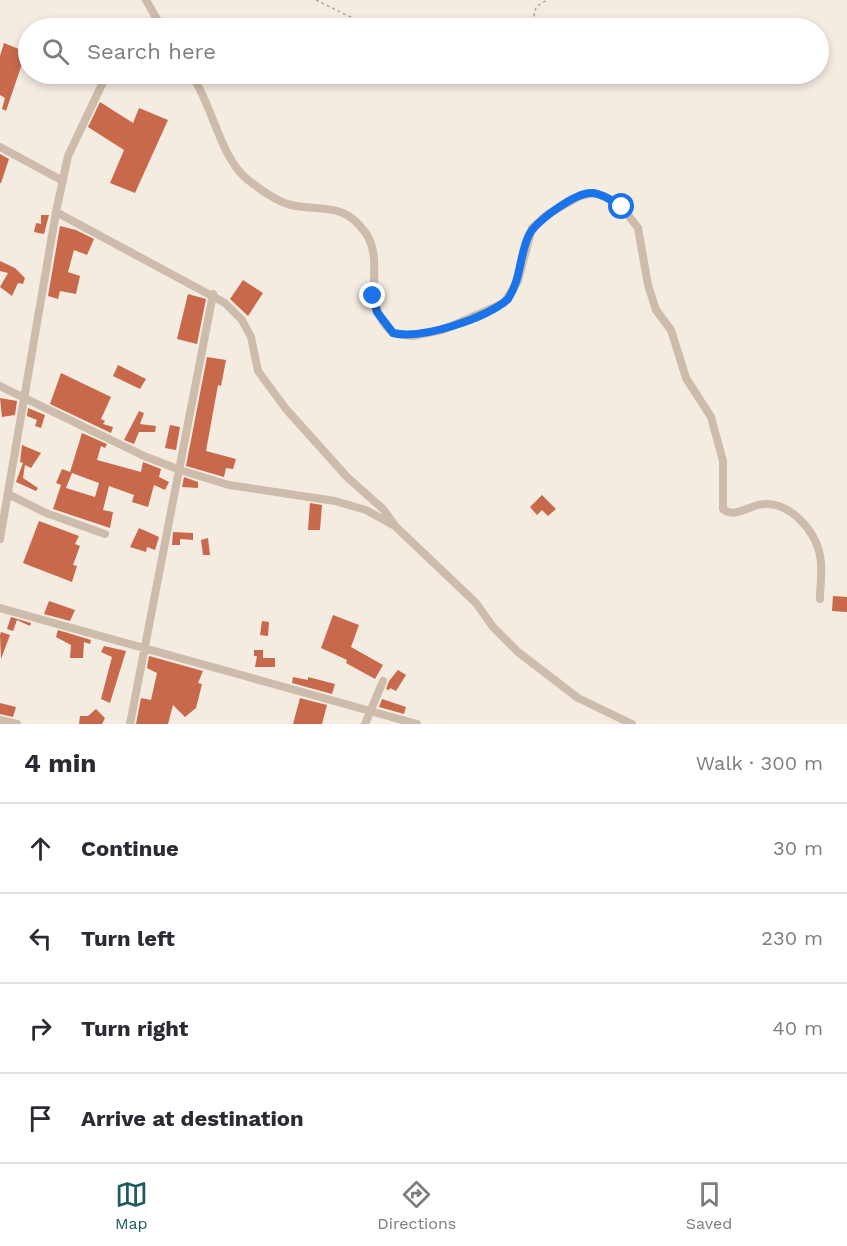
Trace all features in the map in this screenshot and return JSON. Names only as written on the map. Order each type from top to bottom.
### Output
[{"type":"street","points":[[146,0],[156,18]]},
{"type":"street","points":[[0,539],[26,398],[56,212],[70,151],[102,84]]},
{"type":"street","points":[[198,84],[230,158],[242,174],[290,205],[326,207],[346,213],[366,234],[371,248],[374,303],[382,320],[393,333],[412,336],[442,330],[504,303],[518,281],[532,228],[548,214],[580,196],[594,193],[622,207],[638,228],[648,285],[656,310],[671,330],[686,378],[711,417],[723,461],[723,509],[729,513],[739,512],[767,504],[790,512],[808,529],[820,557],[820,599]]},
{"type":"street","points":[[0,147],[63,182]]},
{"type":"street","points":[[56,212],[180,280],[213,294],[242,320],[251,338],[258,371],[286,409],[347,477],[383,509],[395,526],[476,603],[493,627],[518,652],[578,698],[632,724]]},
{"type":"street","points":[[130,724],[213,294]]},
{"type":"street","points":[[1,389],[26,398],[106,438],[180,470],[239,487],[335,501],[366,510],[395,526]]},
{"type":"street","points":[[8,494],[46,513],[105,534]]},
{"type":"street","points":[[0,608],[417,724]]},
{"type":"street","points":[[365,724],[383,681]]},
{"type":"street","points":[[0,720],[17,724]]},
{"type":"path","points":[[316,0],[353,18]]},
{"type":"path","points":[[533,18],[536,7],[548,0]]},
{"type":"building","points":[[4,43],[18,49],[18,76],[6,111],[2,109],[5,98],[0,95],[0,56]]},
{"type":"building","points":[[100,102],[133,123],[139,108],[168,120],[135,193],[110,183],[124,150],[88,127]]},
{"type":"building","points":[[0,154],[9,159],[1,183],[0,183]]},
{"type":"building","points":[[41,215],[49,215],[44,234],[34,232],[36,223],[41,224]]},
{"type":"building","points":[[60,226],[76,230],[94,239],[87,255],[74,250],[68,272],[80,276],[76,294],[60,291],[58,299],[48,296]]},
{"type":"building","points":[[0,261],[15,268],[25,278],[23,284],[18,283],[12,296],[0,287],[8,273],[0,271]]},
{"type":"building","points":[[243,280],[263,293],[248,316],[230,299]]},
{"type":"building","points":[[188,294],[206,299],[197,344],[177,339]]},
{"type":"building","points":[[207,357],[226,360],[221,386],[218,385],[206,451],[236,459],[233,469],[226,468],[224,477],[186,466]]},
{"type":"building","points":[[118,365],[146,379],[140,389],[113,376]]},
{"type":"building","points":[[61,373],[111,397],[101,419],[105,421],[103,424],[113,427],[111,433],[50,404]]},
{"type":"building","points":[[0,398],[17,401],[15,415],[2,417]]},
{"type":"building","points":[[28,408],[45,415],[41,428],[35,426],[37,420],[27,416]]},
{"type":"building","points":[[139,411],[144,413],[140,424],[156,426],[155,432],[139,432],[134,444],[124,440]]},
{"type":"building","points":[[170,425],[180,427],[176,450],[165,448]]},
{"type":"building","points":[[82,433],[107,444],[105,448],[101,446],[97,460],[141,472],[143,462],[161,469],[159,477],[169,482],[165,490],[154,485],[148,507],[132,502],[134,495],[109,486],[103,510],[113,512],[110,528],[53,509],[61,485],[56,483],[62,469],[70,472]],"holes":[[[72,473],[99,483],[95,497],[66,488]]]},
{"type":"building","points":[[22,445],[41,453],[31,468],[25,465],[23,478],[38,488],[36,491],[16,482],[23,463],[20,462]]},
{"type":"building","points":[[184,477],[198,482],[198,488],[182,487]]},
{"type":"building","points":[[542,495],[556,509],[548,516],[542,510],[537,515],[530,507]]},
{"type":"building","points":[[310,503],[322,505],[320,530],[308,530]]},
{"type":"building","points":[[39,521],[79,536],[75,544],[80,546],[73,565],[77,566],[72,582],[23,563]]},
{"type":"building","points":[[139,528],[159,537],[155,550],[147,547],[146,552],[130,547]]},
{"type":"building","points":[[173,532],[193,533],[193,540],[180,539],[180,545],[172,545]]},
{"type":"building","points":[[208,538],[210,555],[203,555],[201,540]]},
{"type":"building","points":[[833,596],[847,597],[847,612],[832,611]]},
{"type":"building","points":[[49,601],[75,610],[70,621],[44,614]]},
{"type":"building","points":[[333,615],[359,625],[351,647],[383,665],[375,679],[346,663],[347,660],[321,648]]},
{"type":"building","points":[[11,617],[31,623],[30,626],[17,620],[13,631],[7,629]]},
{"type":"building","points":[[262,621],[269,622],[268,636],[260,635]]},
{"type":"building","points":[[58,630],[91,640],[90,644],[84,642],[83,658],[70,658],[71,645],[56,637]]},
{"type":"building","points":[[1,632],[10,635],[1,659],[0,635]]},
{"type":"building","points":[[104,646],[126,651],[110,703],[101,699],[112,657],[101,652]]},
{"type":"building","points":[[254,650],[263,650],[263,658],[275,658],[275,667],[255,667],[257,656],[254,656]]},
{"type":"building","points":[[149,656],[203,671],[198,683],[202,684],[196,708],[185,717],[173,705],[168,724],[136,724],[141,698],[151,700],[157,673],[147,668]]},
{"type":"building","points":[[398,670],[406,675],[396,691],[386,689],[389,681]]},
{"type":"building","points":[[293,677],[308,680],[308,677],[335,684],[332,694],[292,683]]},
{"type":"building","points":[[300,698],[327,705],[322,724],[293,724]]},
{"type":"building","points":[[382,699],[406,707],[404,714],[379,707]]},
{"type":"building","points":[[0,703],[16,707],[13,717],[0,714]]},
{"type":"building","points":[[96,709],[105,718],[102,724],[79,724],[80,716],[88,716]]},
{"type":"route","points":[[373,296],[377,312],[393,333],[412,336],[442,330],[504,303],[508,299],[518,281],[532,228],[548,214],[587,193],[603,196],[622,207]]}]
